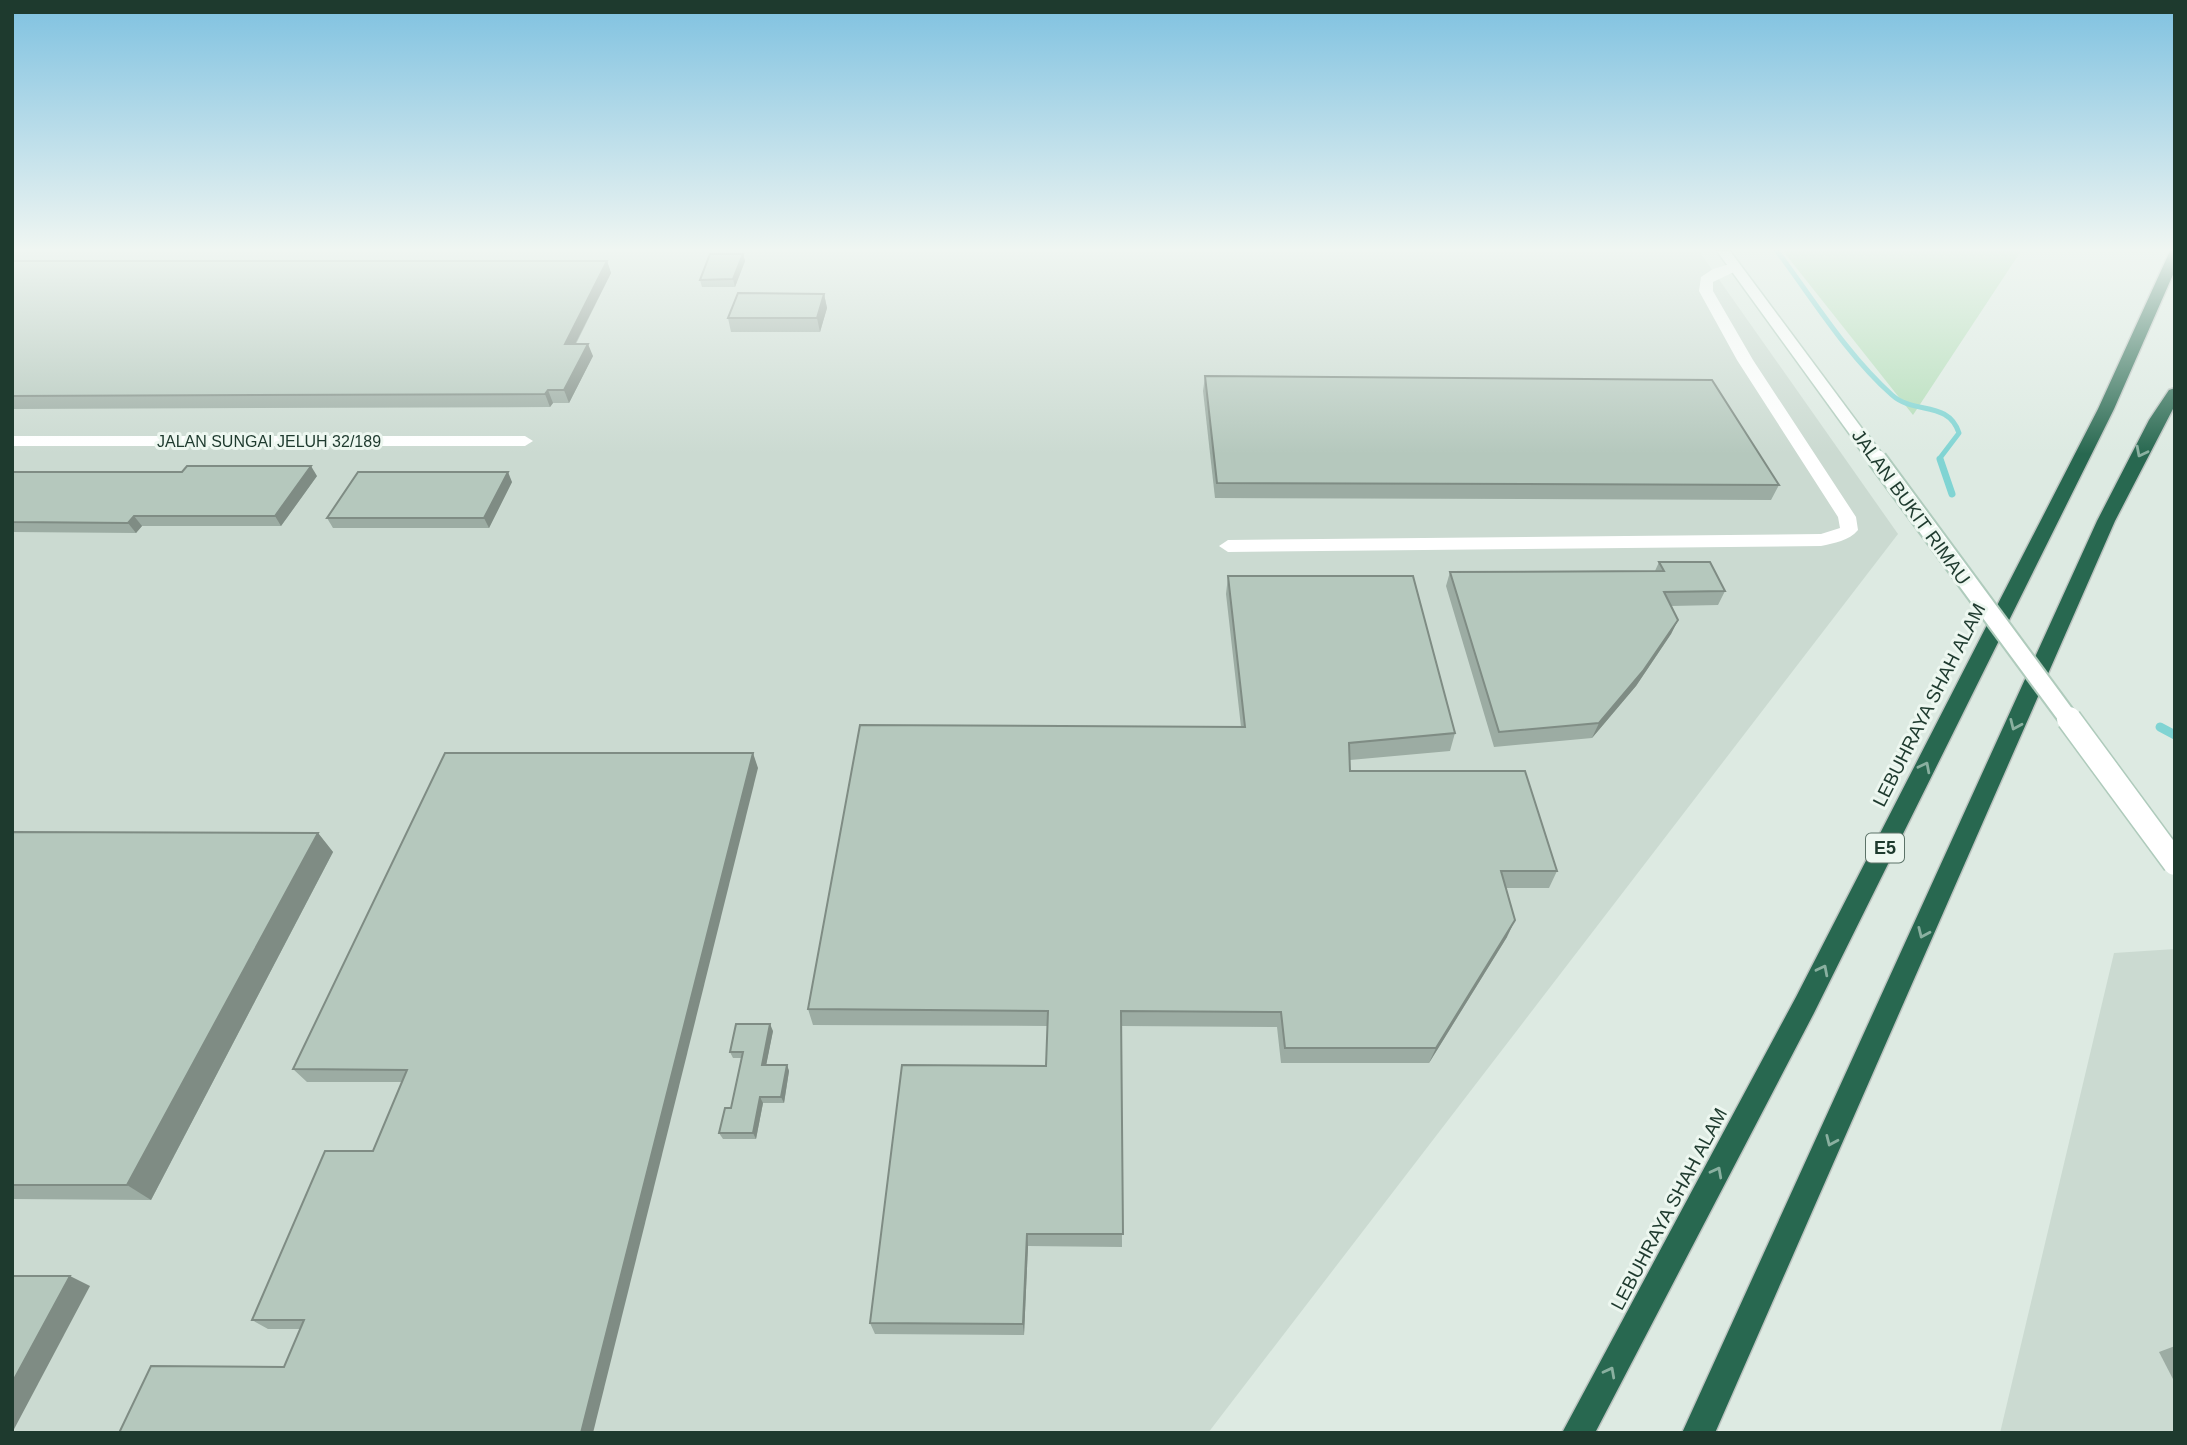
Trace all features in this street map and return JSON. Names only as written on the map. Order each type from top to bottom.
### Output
[{"type":"highway","name":"LEBUHRAYA SHAH ALAM","points":[[1578,1433],[1818,980],[2106,409],[2146,318]]},
{"type":"highway","points":[[1698,1433],[2106,521],[2157,420],[2175,393]]},
{"type":"street","points":[[1228,547],[1821,540],[1836,537],[1849,530],[1847,517],[1745,360],[1722,318]]},
{"type":"street","name":"JALAN BUKIT RIMAU","points":[[1771,318],[2175,863]]},
{"type":"street","name":"JALAN SUNGAI JELUH 32/189","points":[[12,441],[525,441]]},
{"type":"shaded area","points":[[12,318],[1746,318],[1898,534],[1208,1433],[12,1433]]},
{"type":"shaded area","points":[[2175,949],[2175,1433],[2000,1433],[2114,953]]},
{"type":"green space","points":[[1836,318],[1977,318],[1913,415]]},
{"type":"building","points":[[12,318],[578,318],[565,344],[588,344],[564,390],[548,390],[545,394],[12,396]]},
{"type":"building","points":[[1205,376],[1712,380],[1779,485],[1217,483]]},
{"type":"building","points":[[187,466],[311,466],[275,516],[134,516],[128,523],[12,522],[12,472],[182,472]]},
{"type":"building","points":[[358,472],[508,472],[484,518],[327,518]]},
{"type":"building","points":[[1659,562],[1710,562],[1725,591],[1664,592],[1678,620],[1643,671],[1599,723],[1499,732],[1450,572],[1664,571]]},
{"type":"building","points":[[1228,576],[1413,576],[1455,733],[1349,743],[1350,771],[1525,771],[1557,871],[1501,871],[1515,920],[1436,1048],[1285,1048],[1281,1012],[1121,1011],[1123,1234],[1027,1234],[1023,1324],[870,1323],[902,1065],[1046,1066],[1048,1011],[808,1009],[860,725],[1245,727]]},
{"type":"building","points":[[445,753],[753,753],[581,1433],[119,1433],[151,1366],[284,1367],[304,1320],[252,1320],[325,1151],[373,1151],[407,1070],[293,1069]]},
{"type":"building","points":[[12,832],[318,833],[127,1185],[12,1185]]},
{"type":"building","points":[[736,1024],[770,1024],[762,1065],[787,1065],[781,1097],[760,1097],[753,1133],[719,1133],[725,1108],[731,1108],[743,1052],[730,1052]]},
{"type":"building","points":[[12,1276],[70,1276],[12,1383]]},
{"type":"waterway","points":[[1826,318],[1845,345],[1892,395],[1910,405],[1939,412],[1954,423],[1959,433],[1940,458],[1941,461]]},
{"type":"waterway","points":[[1940,459],[1952,494]]},
{"type":"waterway","points":[[2160,727],[2175,735]]}]
